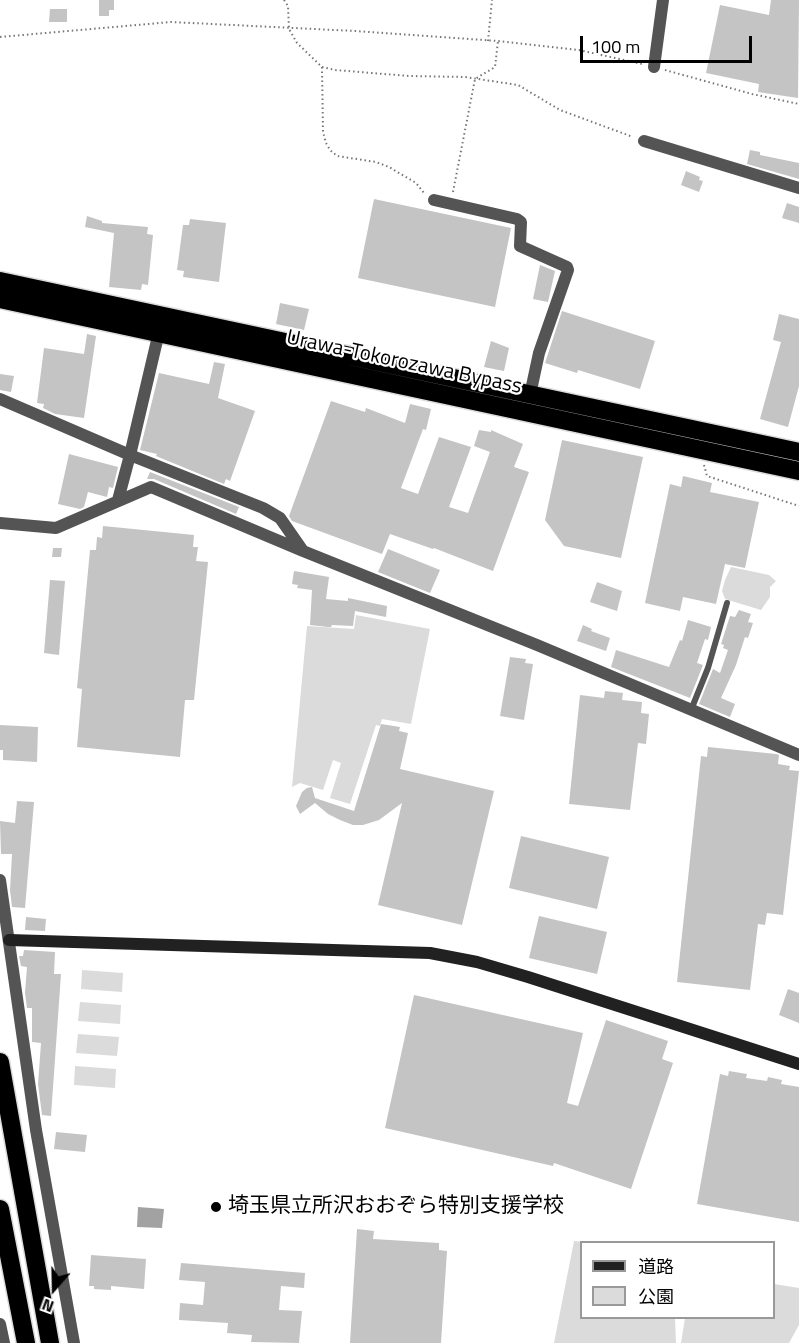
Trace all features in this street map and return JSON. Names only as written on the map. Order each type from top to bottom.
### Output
[{"type":"highway","name":"Urawa-Tokorozawa Bypass","points":[[0,281],[799,452]]},
{"type":"highway","name":"Urawa-Tokorozawa Bypass","points":[[0,299],[799,471]]},
{"type":"highway","points":[[0,1062],[50,1343]]},
{"type":"highway","points":[[0,1209],[26,1343]]},
{"type":"street","points":[[654,67],[663,0]]},
{"type":"street","points":[[644,141],[799,188]]},
{"type":"street","points":[[434,200],[517,219],[521,222],[520,246],[567,267],[568,270],[539,353],[530,395]]},
{"type":"street","points":[[118,500],[159,332]]},
{"type":"street","points":[[0,399],[262,508],[280,518],[303,551]]},
{"type":"street","points":[[0,524],[56,528],[151,487],[799,755]]},
{"type":"street","points":[[0,879],[36,1130],[74,1343]]},
{"type":"street","points":[[9,940],[430,953],[477,962],[528,977],[799,1064]]},
{"type":"street","points":[[0,1324],[4,1343]]},
{"type":"lane","points":[[691,710],[708,668],[727,603]]},
{"type":"path","points":[[284,0],[288,6],[289,29],[297,44],[322,67],[409,76],[476,79],[518,85],[560,110],[644,141]]},
{"type":"path","points":[[488,41],[492,0]]},
{"type":"path","points":[[0,37],[171,22],[498,41],[579,50],[799,104]]},
{"type":"path","points":[[451,204],[476,79],[495,68],[498,41]]},
{"type":"path","points":[[322,67],[323,132],[330,150],[337,156],[376,162],[389,167],[416,183],[427,197],[434,200]]},
{"type":"path","points":[[705,451],[704,471],[707,476],[799,506]]},
{"type":"green space","points":[[731,567],[769,575],[776,581],[770,587],[770,597],[761,610],[725,599],[722,591]]},
{"type":"green space","points":[[356,615],[430,629],[411,724],[382,719],[380,726],[376,725],[350,804],[330,798],[341,763],[333,760],[323,790],[300,783],[292,787],[307,626],[354,629]]},
{"type":"green space","points":[[82,970],[123,973],[122,992],[81,989]]},
{"type":"green space","points":[[80,1002],[121,1005],[120,1024],[78,1021]]},
{"type":"green space","points":[[78,1034],[119,1037],[117,1056],[76,1053]]},
{"type":"green space","points":[[75,1066],[116,1069],[115,1088],[74,1085]]},
{"type":"green space","points":[[574,1241],[580,1242],[580,1319],[675,1319],[676,1343],[554,1343]]},
{"type":"green space","points":[[775,1284],[799,1288],[799,1325],[789,1343],[681,1343],[685,1319],[775,1319]]},
{"type":"shaded area","points":[[138,1207],[164,1209],[162,1228],[137,1227]]},
{"type":"building","points":[[99,0],[114,0],[114,10],[109,10],[109,16],[99,16]]},
{"type":"building","points":[[771,0],[799,0],[798,98],[758,92],[759,84],[706,73],[720,5],[769,15]]},
{"type":"building","points":[[50,9],[67,9],[67,22],[49,22]]},
{"type":"building","points":[[750,150],[760,152],[760,155],[799,163],[799,179],[747,164]]},
{"type":"building","points":[[686,171],[700,177],[699,180],[703,181],[699,192],[681,185]]},
{"type":"building","points":[[374,199],[511,228],[495,307],[358,278]]},
{"type":"building","points":[[787,203],[799,207],[799,223],[782,218]]},
{"type":"building","points":[[87,216],[102,221],[102,223],[148,227],[147,234],[153,235],[148,285],[142,284],[141,290],[109,287],[114,233],[85,227]]},
{"type":"building","points":[[190,219],[226,223],[219,282],[183,277],[184,271],[177,270],[183,225],[189,225]]},
{"type":"building","points":[[540,265],[555,271],[548,302],[533,299]]},
{"type":"building","points":[[280,303],[309,309],[304,330],[276,324]]},
{"type":"building","points":[[562,311],[655,341],[640,389],[578,370],[577,373],[545,363]]},
{"type":"building","points":[[779,314],[799,319],[799,386],[788,427],[760,419],[781,342],[773,340]]},
{"type":"building","points":[[87,334],[96,336],[84,418],[55,414],[43,408],[44,404],[37,403],[44,348],[84,354]]},
{"type":"building","points":[[491,341],[509,348],[504,371],[484,367]]},
{"type":"building","points":[[214,362],[225,364],[218,398],[255,411],[230,481],[226,479],[224,484],[156,456],[157,454],[140,450],[159,373],[209,384]]},
{"type":"building","points":[[0,374],[14,376],[11,392],[0,390]]},
{"type":"building","points":[[331,401],[365,412],[366,408],[405,423],[410,404],[431,409],[426,430],[423,429],[401,488],[418,494],[439,437],[471,447],[449,507],[468,513],[490,452],[474,446],[479,430],[491,432],[491,430],[523,444],[514,467],[529,472],[493,571],[390,534],[382,554],[292,521],[289,516]]},
{"type":"building","points":[[562,440],[643,457],[621,558],[564,546],[545,520]]},
{"type":"building","points":[[69,454],[118,467],[113,488],[109,487],[107,497],[88,492],[84,507],[80,509],[58,504]]},
{"type":"building","points":[[150,472],[239,507],[236,514],[154,479],[147,479]]},
{"type":"building","points":[[683,476],[712,483],[710,492],[759,502],[745,568],[725,564],[716,604],[683,597],[680,611],[645,603],[670,484],[681,487]]},
{"type":"building","points":[[103,526],[194,535],[193,547],[198,547],[196,561],[208,562],[194,700],[185,700],[180,757],[77,747],[82,689],[77,688],[90,550],[96,550],[97,537],[102,538]]},
{"type":"building","points":[[53,548],[62,548],[61,557],[52,557]]},
{"type":"building","points":[[388,549],[440,570],[430,593],[378,572]]},
{"type":"building","points":[[294,571],[329,577],[326,599],[348,601],[348,598],[387,606],[386,617],[355,611],[353,626],[310,625],[312,590],[297,588],[298,585],[292,584]]},
{"type":"building","points":[[50,580],[65,581],[59,655],[44,653]]},
{"type":"building","points":[[597,582],[622,591],[617,611],[590,602]]},
{"type":"building","points":[[739,610],[751,614],[748,622],[753,623],[748,638],[745,637],[736,665],[721,698],[735,704],[730,717],[699,704],[713,669],[720,673],[728,650],[721,644],[730,616],[735,617]]},
{"type":"building","points":[[688,620],[711,627],[708,640],[705,639],[697,663],[703,665],[690,698],[611,667],[616,650],[669,667],[680,640],[682,641]]},
{"type":"building","points":[[583,625],[592,629],[591,631],[610,638],[606,651],[577,641]]},
{"type":"building","points":[[510,657],[526,659],[525,663],[533,664],[524,720],[500,716]]},
{"type":"building","points":[[605,691],[623,693],[622,700],[642,702],[641,713],[649,714],[646,744],[638,743],[630,810],[569,804],[580,695],[604,698]]},
{"type":"building","points":[[381,724],[400,727],[399,731],[408,733],[400,769],[494,791],[462,925],[378,905],[402,803],[379,820],[363,825],[353,825],[340,820],[315,803],[300,814],[296,806],[302,792],[312,787],[315,798],[354,811]]},
{"type":"building","points":[[0,725],[38,727],[37,762],[3,760],[3,750],[0,750]]},
{"type":"building","points":[[708,747],[776,754],[779,755],[778,764],[790,766],[789,770],[799,771],[783,915],[767,913],[765,925],[758,924],[750,990],[677,982],[701,756],[707,757]]},
{"type":"building","points":[[17,801],[34,802],[25,908],[12,907],[10,890],[12,854],[1,854],[0,821],[15,823]]},
{"type":"building","points":[[521,836],[609,857],[597,909],[509,888]]},
{"type":"building","points":[[539,916],[607,932],[597,974],[529,958]]},
{"type":"building","points":[[26,917],[46,919],[45,931],[25,930]]},
{"type":"building","points":[[24,950],[55,952],[54,974],[61,974],[51,1116],[42,1115],[38,1084],[41,1043],[32,1042],[32,1008],[27,1008],[25,993],[27,967],[21,966],[19,956],[23,956]]},
{"type":"building","points":[[788,989],[799,993],[799,1023],[779,1015]]},
{"type":"building","points":[[414,995],[583,1033],[567,1103],[578,1106],[606,1020],[668,1041],[662,1059],[673,1063],[631,1189],[554,1163],[553,1166],[385,1128]]},
{"type":"building","points":[[729,1071],[747,1074],[746,1078],[767,1081],[768,1077],[782,1080],[781,1084],[799,1087],[799,1222],[697,1204],[720,1074],[728,1076]]},
{"type":"building","points":[[56,1132],[87,1135],[85,1152],[54,1149]]},
{"type":"building","points":[[357,1229],[374,1231],[373,1239],[439,1243],[439,1250],[447,1251],[441,1343],[350,1343]]},
{"type":"building","points":[[91,1255],[146,1259],[144,1289],[111,1286],[111,1290],[94,1289],[94,1286],[89,1286]]},
{"type":"building","points":[[181,1263],[305,1273],[304,1288],[281,1286],[279,1310],[302,1311],[299,1343],[251,1342],[252,1335],[227,1333],[228,1323],[179,1320],[180,1303],[203,1305],[205,1282],[179,1280]]},
{"type":"place","name":"埼玉県立所沢おおぞら特別支援学校","points":[[216,1207]]}]
